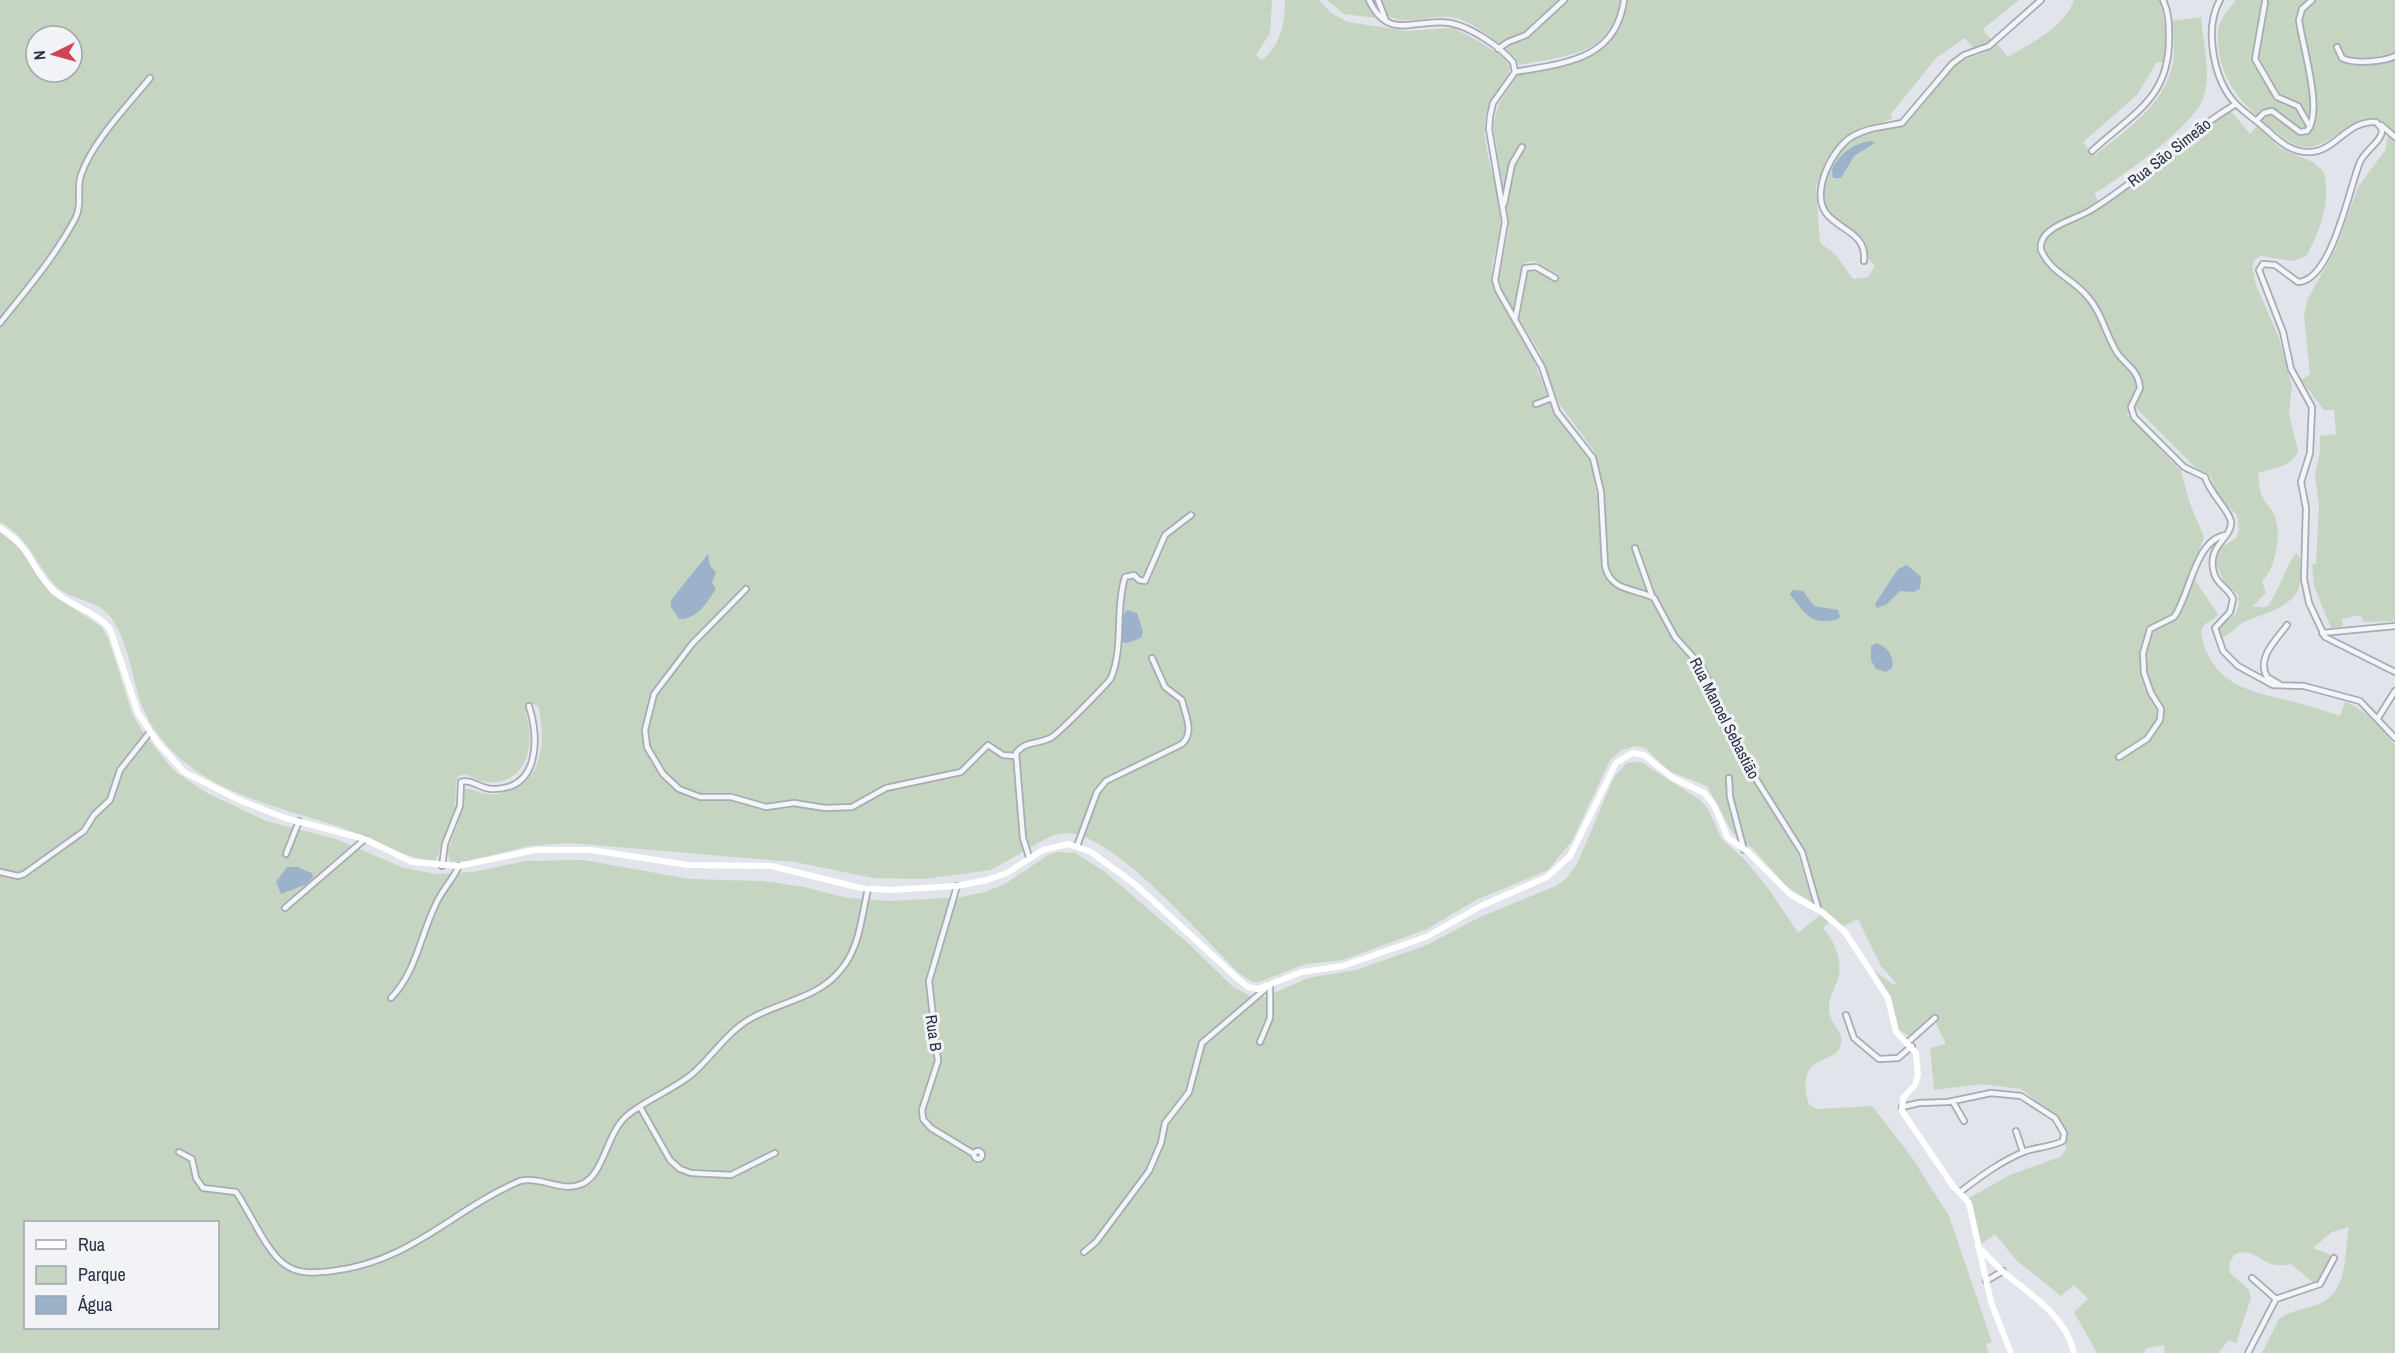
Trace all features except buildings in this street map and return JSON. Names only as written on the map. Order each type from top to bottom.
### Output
[{"type":"street","points":[[1369,0],[1378,16],[1387,23],[1414,27],[1452,24],[1497,49],[1513,62],[1515,72]]},
{"type":"street","points":[[1378,0],[1387,23]]},
{"type":"street","points":[[1497,49],[1526,35],[1564,0]]},
{"type":"street","points":[[1504,207],[1492,147],[1490,116],[1493,103],[1515,72],[1597,51],[1618,23],[1624,0]]},
{"type":"street","points":[[1864,261],[1864,251],[1860,240],[1828,216],[1822,205],[1821,183],[1835,156],[1853,136],[1877,126],[1902,123],[1952,64],[1964,55],[1989,46],[2042,0]]},
{"type":"street","points":[[2092,151],[2149,99],[2165,76],[2168,65],[2169,30],[2163,0]]},
{"type":"street","points":[[2220,0],[2212,17],[2212,41],[2220,74],[2236,104],[2282,143],[2292,149],[2313,153],[2359,125],[2374,122],[2395,137]]},
{"type":"street","points":[[2310,127],[2313,99],[2299,20],[2302,9],[2312,0]]},
{"type":"street","points":[[2265,2],[2255,59],[2275,94],[2298,106],[2310,127]]},
{"type":"street","points":[[2337,47],[2342,58],[2353,62],[2385,61],[2395,56]]},
{"type":"street","points":[[0,323],[38,277],[63,240],[80,209],[79,182],[86,165],[150,78]]},
{"type":"street","name":"Rua São Simeão","points":[[2226,535],[2231,518],[2212,495],[2204,476],[2189,470],[2134,417],[2131,407],[2140,388],[2135,370],[2117,353],[2107,329],[2087,295],[2056,272],[2040,246],[2050,231],[2086,214],[2133,181],[2206,121],[2236,104]]},
{"type":"street","points":[[2256,121],[2264,113],[2272,111],[2300,132],[2310,127]]},
{"type":"street","points":[[2381,125],[2382,136],[2361,159],[2333,242],[2313,275],[2307,280],[2298,282],[2273,264],[2263,264],[2259,270],[2283,332],[2290,369],[2312,407],[2310,453],[2301,482],[2306,508],[2304,574],[2309,603],[2322,633],[2395,672]]},
{"type":"street","points":[[1522,147],[1512,164],[1495,280],[1542,367],[1557,412],[1587,447],[1597,469],[1608,576],[1619,586],[1653,597]]},
{"type":"street","points":[[1515,320],[1525,268],[1536,267],[1555,279]]},
{"type":"street","points":[[1536,404],[1552,398]]},
{"type":"street","points":[[1029,858],[1023,837],[1015,756],[1027,743],[1042,741],[1055,735],[1108,683],[1116,656],[1125,577],[1132,574],[1141,581],[1145,581],[1166,535],[1191,514]]},
{"type":"street","points":[[0,528],[26,549],[57,594],[100,618],[110,629],[132,696],[150,732],[177,766],[190,777],[239,800],[299,821],[365,839],[412,862],[442,866],[459,866],[535,850],[581,849],[688,865],[771,866],[868,889],[957,886],[998,877],[1054,845],[1077,846],[1100,858],[1136,885],[1244,983],[1258,989],[1302,972],[1343,966],[1416,942],[1481,906],[1547,877],[1570,856],[1616,763],[1632,753],[1644,755],[1673,778],[1704,793],[1714,805],[1724,834],[1744,849],[1785,890],[1820,910],[1848,936],[1888,998],[1894,1030],[1910,1044],[1917,1058],[1918,1075],[1915,1085],[1903,1098],[1904,1116],[1954,1188],[1969,1204],[1986,1281],[2009,1351]]},
{"type":"street","points":[[2226,535],[2216,548],[2212,567],[2217,580],[2231,594],[2233,605],[2229,613],[2216,625],[2216,637],[2232,662],[2269,684],[2304,686],[2357,700],[2378,718],[2395,738]]},
{"type":"street","points":[[2119,756],[2147,739],[2161,718],[2161,709],[2151,693],[2144,673],[2144,648],[2149,631],[2155,625],[2174,617],[2206,548],[2214,538],[2226,535]]},
{"type":"street","name":"Rua Manoel Sebastião","points":[[1635,548],[1653,597],[1676,638],[1702,667],[1744,760],[1802,852],[1820,910]]},
{"type":"street","points":[[746,590],[692,644],[654,694],[645,730],[647,747],[663,774],[679,789],[694,796],[731,797],[766,807],[794,803],[843,808],[861,804],[873,794],[886,788],[961,772],[988,745],[1003,755],[1015,756]]},
{"type":"street","points":[[2287,625],[2267,651],[2264,670],[2269,679],[2288,686]]},
{"type":"street","points":[[2322,633],[2368,626],[2395,626]]},
{"type":"street","points":[[1077,846],[1101,786],[1113,776],[1185,742],[1189,730],[1182,698],[1165,687],[1152,658]]},
{"type":"street","points":[[2378,718],[2395,692]]},
{"type":"street","points":[[442,866],[445,844],[460,807],[461,782],[466,780],[490,789],[501,788],[521,779],[530,769],[534,732],[529,706]]},
{"type":"street","points":[[0,872],[18,876],[24,874],[75,839],[110,800],[120,770],[150,732]]},
{"type":"street","points":[[1729,778],[1730,797],[1744,849]]},
{"type":"street","points":[[286,854],[299,821]]},
{"type":"street","points":[[285,908],[365,839]]},
{"type":"street","points":[[391,998],[404,981],[419,950],[434,906],[459,866]]},
{"type":"street","name":"Rua B","points":[[957,886],[929,981],[938,1060],[922,1110],[923,1119],[931,1128],[974,1154]]},
{"type":"street","points":[[179,1152],[192,1159],[196,1178],[203,1188],[236,1192],[279,1260],[301,1272],[320,1273],[356,1269],[376,1263],[414,1245],[520,1181],[537,1179],[567,1186],[583,1184],[595,1172],[614,1130],[627,1115],[683,1081],[750,1018],[815,991],[836,976],[846,964],[856,944],[868,889]]},
{"type":"street","points":[[1260,1042],[1270,1018],[1270,985]]},
{"type":"street","points":[[1084,1252],[1096,1242],[1149,1171],[1161,1143],[1165,1123],[1189,1092],[1197,1071],[1202,1042],[1270,985]]},
{"type":"street","points":[[1846,1015],[1854,1038],[1879,1059],[1896,1059],[1935,1018]]},
{"type":"street","points":[[1902,1107],[1953,1102],[1999,1093],[2025,1097],[2038,1109],[2055,1118],[2064,1133],[2063,1140],[2023,1152],[1983,1174],[1960,1192]]},
{"type":"street","points":[[1953,1102],[1964,1121]]},
{"type":"street","points":[[640,1107],[670,1160],[680,1169],[691,1173],[731,1175],[775,1153]]},
{"type":"street","points":[[2016,1131],[2023,1152]]},
{"type":"street","points":[[1978,1247],[2002,1271],[2042,1301],[2067,1335],[2074,1353]]},
{"type":"street","points":[[2248,1353],[2276,1299],[2320,1284],[2334,1258]]},
{"type":"street","points":[[1986,1281],[2002,1271]]},
{"type":"street","points":[[2252,1278],[2276,1299]]},
{"type":"green space","points":[[0,0],[1272,0],[1270,33],[1256,55],[1262,60],[1274,48],[1281,33],[1285,0],[1319,0],[1331,13],[1348,22],[1407,31],[1453,28],[1503,57],[1510,67],[1506,79],[1490,104],[1485,120],[1486,147],[1499,201],[1500,215],[1499,236],[1491,276],[1492,283],[1532,355],[1552,409],[1591,461],[1599,509],[1603,565],[1608,580],[1617,588],[1646,596],[1656,603],[1676,641],[1700,667],[1745,767],[1796,849],[1813,903],[1786,886],[1753,849],[1732,832],[1707,786],[1669,771],[1645,748],[1635,746],[1621,750],[1610,760],[1572,841],[1548,870],[1476,900],[1427,929],[1343,960],[1306,964],[1259,982],[1253,982],[1240,974],[1184,916],[1115,854],[1093,841],[1070,833],[1047,838],[991,870],[924,879],[873,878],[795,862],[570,843],[529,846],[468,861],[450,862],[448,851],[463,809],[464,789],[496,794],[511,790],[532,774],[538,762],[542,735],[538,706],[533,704],[528,705],[526,711],[530,738],[529,749],[522,767],[508,779],[498,782],[484,782],[464,774],[459,776],[456,782],[455,808],[436,860],[413,857],[337,826],[251,798],[223,786],[197,771],[174,753],[155,731],[141,703],[128,657],[115,623],[96,605],[68,594],[56,586],[26,544],[0,522]]},
{"type":"green space","points":[[1327,0],[1365,0],[1376,18],[1344,14]]},
{"type":"green space","points":[[1374,0],[1621,0],[1615,19],[1607,33],[1596,43],[1569,55],[1519,65],[1515,57],[1494,40],[1464,21],[1445,17],[1400,20],[1382,11]]},
{"type":"green space","points":[[1628,0],[2019,0],[1983,29],[1992,41],[1974,49],[1965,38],[1937,57],[1890,115],[1893,119],[1855,130],[1838,144],[1826,160],[1816,187],[1820,243],[1835,254],[1853,279],[1868,277],[1875,266],[1868,258],[1865,242],[1831,214],[1825,205],[1823,184],[1829,169],[1843,149],[1856,138],[1905,123],[1958,62],[1986,52],[1997,44],[2008,57],[2037,40],[2063,19],[2074,0],[2160,0],[2165,24],[2165,63],[2157,62],[2137,95],[2083,142],[2094,156],[2131,127],[2162,92],[2173,63],[2172,21],[2201,17],[2207,77],[2204,96],[2198,108],[2187,122],[2156,150],[2094,194],[2101,205],[2160,166],[2230,110],[2250,134],[2257,126],[2280,148],[2313,162],[2323,171],[2326,192],[2323,215],[2316,237],[2306,256],[2293,261],[2261,256],[2255,259],[2252,266],[2256,285],[2279,338],[2292,386],[2289,413],[2298,451],[2287,464],[2258,473],[2261,493],[2275,517],[2278,534],[2273,561],[2267,576],[2262,581],[2266,593],[2252,607],[2266,607],[2269,604],[2296,553],[2300,558],[2300,583],[2298,590],[2287,603],[2242,623],[2220,638],[2218,627],[2236,614],[2239,604],[2238,595],[2223,580],[2216,563],[2219,549],[2236,538],[2239,530],[2237,515],[2218,496],[2210,475],[2195,467],[2135,407],[2127,414],[2181,471],[2190,504],[2204,537],[2196,560],[2196,582],[2218,614],[2215,619],[2203,626],[2202,632],[2204,646],[2212,663],[2229,680],[2262,694],[2340,716],[2345,702],[2353,705],[2373,720],[2395,745],[2395,1353],[2262,1353],[2279,1319],[2319,1304],[2336,1290],[2343,1270],[2349,1227],[2332,1232],[2313,1248],[2331,1255],[2322,1277],[2314,1283],[2291,1264],[2273,1265],[2244,1252],[2234,1255],[2229,1264],[2230,1273],[2249,1290],[2251,1298],[2236,1343],[2229,1340],[2218,1353],[2165,1353],[2164,1345],[2147,1348],[2143,1353],[2097,1353],[2074,1312],[2088,1299],[2074,1285],[2061,1296],[2016,1260],[1995,1234],[1980,1245],[1969,1198],[2010,1175],[2060,1157],[2066,1149],[2067,1132],[2057,1116],[2021,1089],[1982,1084],[1934,1090],[1930,1048],[1946,1044],[1933,1017],[1910,1037],[1899,1030],[1891,997],[1869,967],[1894,985],[1896,983],[1881,966],[1858,919],[1843,926],[1820,906],[1801,844],[1746,756],[1702,662],[1675,632],[1662,604],[1654,594],[1636,547],[1633,547],[1649,592],[1618,583],[1611,576],[1608,565],[1605,502],[1594,451],[1558,402],[1540,353],[1519,319],[1528,271],[1542,273],[1555,281],[1559,275],[1534,261],[1526,262],[1522,267],[1514,311],[1502,290],[1499,277],[1509,228],[1493,125],[1499,103],[1517,76],[1588,57],[1602,49],[1613,38],[1622,22]]},
{"type":"green space","points":[[2236,0],[2395,0],[2395,621],[2363,622],[2361,615],[2342,619],[2343,626],[2331,628],[2314,586],[2312,565],[2316,563],[2319,505],[2315,475],[2320,451],[2320,436],[2336,434],[2334,410],[2324,410],[2301,380],[2310,374],[2304,316],[2307,300],[2336,249],[2358,187],[2386,149],[2388,130],[2380,120],[2360,121],[2325,142],[2306,147],[2289,142],[2262,121],[2241,100],[2226,76],[2221,62],[2218,47],[2220,22]]},
{"type":"green space","points":[[0,532],[21,549],[51,594],[102,627],[109,641],[132,713],[142,731],[173,770],[205,792],[266,821],[336,839],[404,868],[436,874],[473,872],[526,861],[583,860],[690,879],[764,881],[804,887],[848,898],[890,901],[961,897],[985,892],[1005,884],[1048,855],[1057,852],[1075,853],[1104,871],[1190,945],[1233,987],[1252,997],[1265,997],[1308,978],[1356,970],[1427,945],[1480,917],[1556,886],[1567,878],[1578,862],[1614,777],[1627,763],[1641,762],[1700,800],[1708,809],[1721,838],[1744,859],[1768,888],[1798,933],[1820,915],[1829,922],[1823,928],[1834,945],[1839,959],[1839,972],[1830,998],[1829,1010],[1840,1035],[1841,1044],[1832,1056],[1811,1068],[1807,1076],[1806,1088],[1809,1105],[1817,1109],[1872,1106],[1913,1159],[1949,1216],[1992,1342],[1986,1344],[1988,1353],[0,1353]]},
{"type":"water","points":[[1872,141],[1875,143],[1854,156],[1841,178],[1833,178],[1832,169],[1844,153],[1854,146]]},
{"type":"water","points":[[708,554],[710,566],[716,572],[712,583],[716,589],[696,613],[691,617],[679,619],[671,607],[671,600]]},
{"type":"water","points":[[1907,565],[1921,577],[1920,589],[1914,592],[1900,591],[1887,604],[1877,608],[1875,604],[1898,569]]},
{"type":"water","points":[[1792,590],[1803,591],[1814,606],[1838,610],[1840,617],[1836,620],[1820,621],[1810,617],[1790,595]]},
{"type":"water","points":[[1127,610],[1137,613],[1143,632],[1141,638],[1127,643],[1122,642],[1121,634],[1122,621]]},
{"type":"water","points":[[1876,643],[1884,647],[1891,656],[1892,668],[1886,672],[1876,669],[1871,660],[1871,646]]},
{"type":"water","points":[[287,867],[297,867],[312,873],[313,877],[307,884],[281,894],[276,882]]}]
